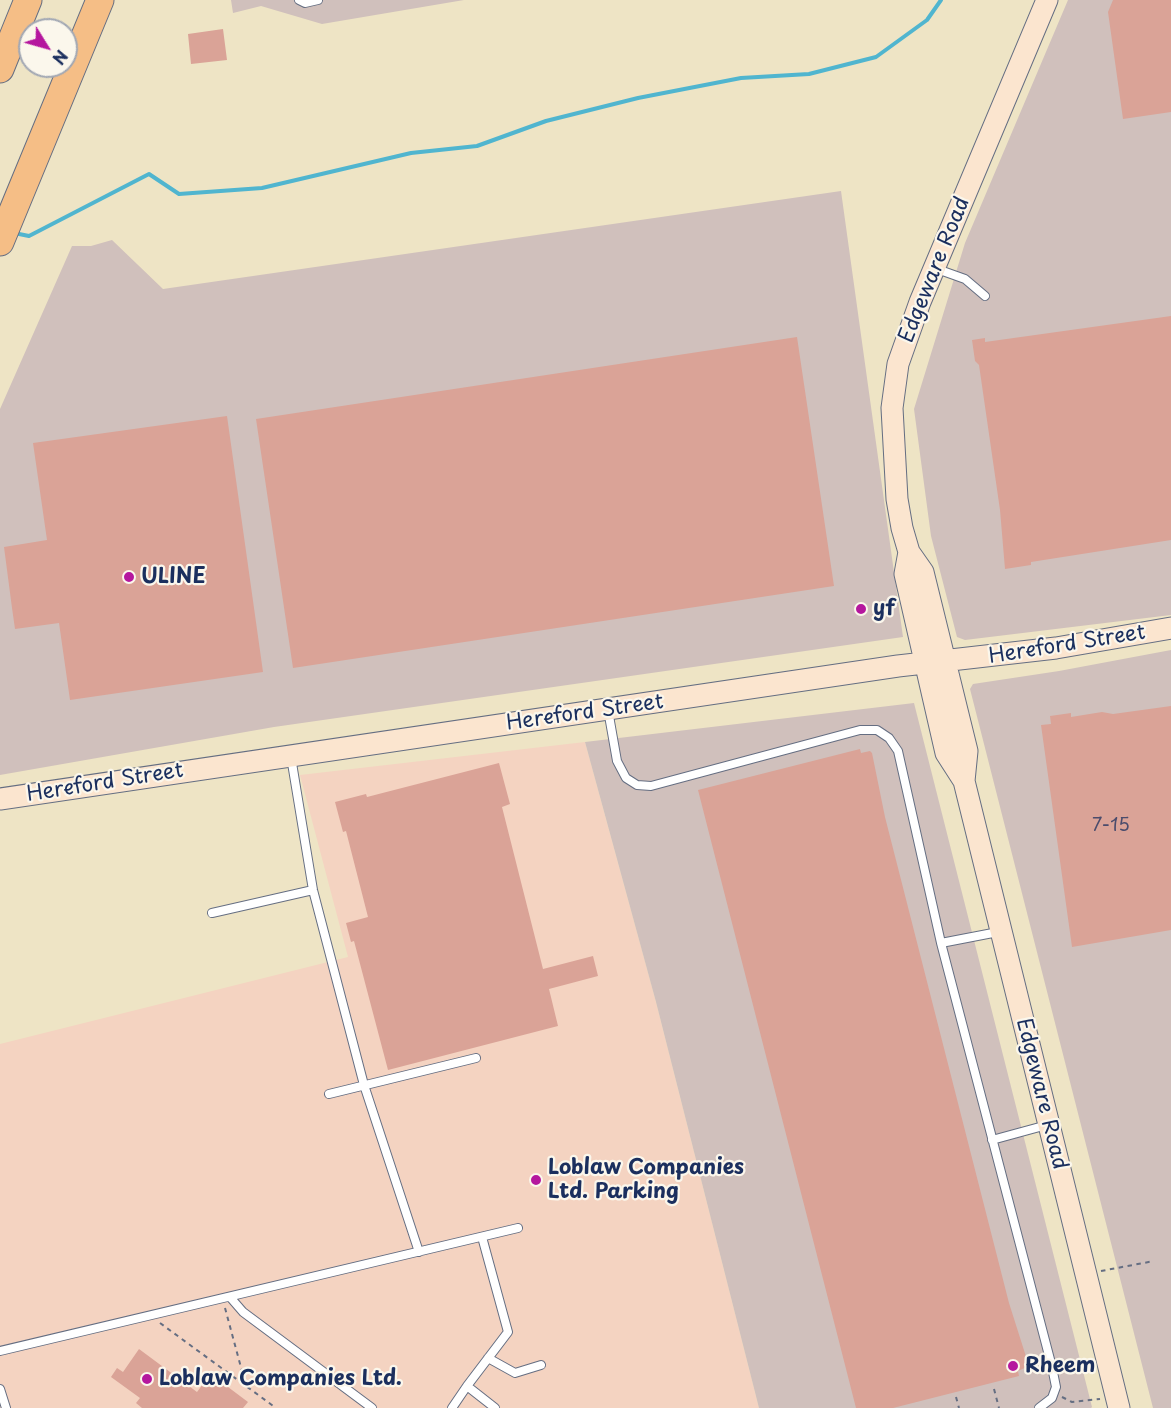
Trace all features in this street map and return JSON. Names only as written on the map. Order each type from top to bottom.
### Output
[{"type":"highway","points":[[0,69],[28,0]]},
{"type":"highway","points":[[0,242],[29,177],[100,0]]},
{"type":"street","name":"Edgeware Road","points":[[1047,0],[934,268],[898,364],[892,408],[897,500],[909,552],[923,572],[935,662],[967,751],[964,781],[1118,1402]]},
{"type":"street","name":"Hereford Street","points":[[0,799],[935,662],[1045,649],[1171,628]]},
{"type":"lane","points":[[299,0],[305,3],[318,0]]},
{"type":"lane","points":[[934,268],[965,279],[985,296]]},
{"type":"lane","points":[[608,710],[617,761],[627,778],[637,785],[651,786],[860,730],[877,730],[890,738],[898,751],[941,943],[1052,1366],[1056,1388],[1052,1398],[1039,1408]]},
{"type":"lane","points":[[291,755],[313,890],[364,1085],[419,1252]]},
{"type":"lane","points":[[212,913],[313,890]]},
{"type":"lane","points":[[941,943],[1001,932]]},
{"type":"lane","points":[[329,1094],[476,1058]]},
{"type":"lane","points":[[992,1140],[1049,1124]]},
{"type":"lane","points":[[0,1352],[518,1228]]},
{"type":"lane","points":[[452,1408],[508,1332],[482,1236]]},
{"type":"lane","points":[[226,1298],[372,1408]]},
{"type":"lane","points":[[488,1358],[515,1373],[541,1365]]},
{"type":"lane","points":[[467,1386],[495,1408]]},
{"type":"lane","points":[[0,1389],[6,1408]]},
{"type":"path","points":[[1086,1274],[1154,1261]]},
{"type":"path","points":[[226,1298],[246,1386]]},
{"type":"path","points":[[150,1316],[276,1408]]},
{"type":"path","points":[[994,1389],[999,1408]]},
{"type":"path","points":[[1054,1392],[1072,1402],[1118,1402]]},
{"type":"path","points":[[957,1397],[959,1408]]},
{"type":"shaded area","points":[[231,0],[464,0],[322,24],[261,6],[233,13]]},
{"type":"shaded area","points":[[1068,0],[1171,0],[1171,615],[965,640],[957,637],[931,536],[914,409],[965,243]]},
{"type":"shaded area","points":[[841,191],[903,637],[274,727],[0,775],[0,409],[72,246],[91,246],[112,240],[163,289]]},
{"type":"shaded area","points":[[1171,650],[1171,1408],[1153,1408],[970,689],[973,684]]},
{"type":"shaded area","points":[[914,703],[1091,1408],[759,1408],[656,1002],[585,742]]},
{"type":"shaded area","points":[[585,742],[656,1002],[759,1408],[0,1408],[0,1044],[348,957],[300,775]]},
{"type":"building","points":[[1113,0],[1171,0],[1171,112],[1123,119],[1108,12]]},
{"type":"building","points":[[223,29],[227,60],[191,64],[188,34]]},
{"type":"building","points":[[1171,316],[1171,540],[1031,562],[1031,565],[1005,569],[1000,510],[979,365],[975,361],[972,340],[985,338],[985,342]]},
{"type":"building","points":[[797,337],[834,586],[293,668],[256,419]]},
{"type":"building","name":"ULINE","points":[[227,416],[263,672],[70,700],[59,623],[15,629],[4,547],[47,540],[33,443]]},
{"type":"building","points":[[1171,706],[1171,930],[1072,947],[1041,725],[1051,724],[1050,716],[1071,713],[1071,717],[1102,712],[1113,714]]},
{"type":"building","points":[[860,749],[861,753],[870,751],[872,753],[885,817],[1009,1303],[1029,1366],[1018,1371],[1019,1376],[893,1408],[856,1408],[698,790]]},
{"type":"building","points":[[499,763],[510,804],[502,807],[543,969],[593,956],[598,976],[549,989],[558,1026],[388,1070],[354,941],[351,942],[346,923],[368,917],[346,831],[343,832],[335,802],[366,794],[367,797]]},
{"type":"building","name":"Loblaw Companies Ltd.","points":[[139,1349],[197,1392],[209,1376],[219,1384],[220,1381],[248,1402],[243,1408],[142,1408],[136,1403],[140,1398],[111,1377],[117,1368],[123,1372]]},
{"type":"waterway","points":[[14,233],[29,236],[149,174],[179,194],[262,188],[411,153],[477,146],[546,121],[638,98],[741,78],[809,74],[876,57],[927,20],[941,0]]},
{"type":"place","name":"ULINE","points":[[129,577]]},
{"type":"place","name":"yf","points":[[861,609]]},
{"type":"place","name":"Loblaw Companies Ltd. Parking","points":[[536,1180]]},
{"type":"place","name":"Rheem","points":[[1013,1366]]},
{"type":"place","name":"Loblaw Companies Ltd.","points":[[147,1379]]}]
